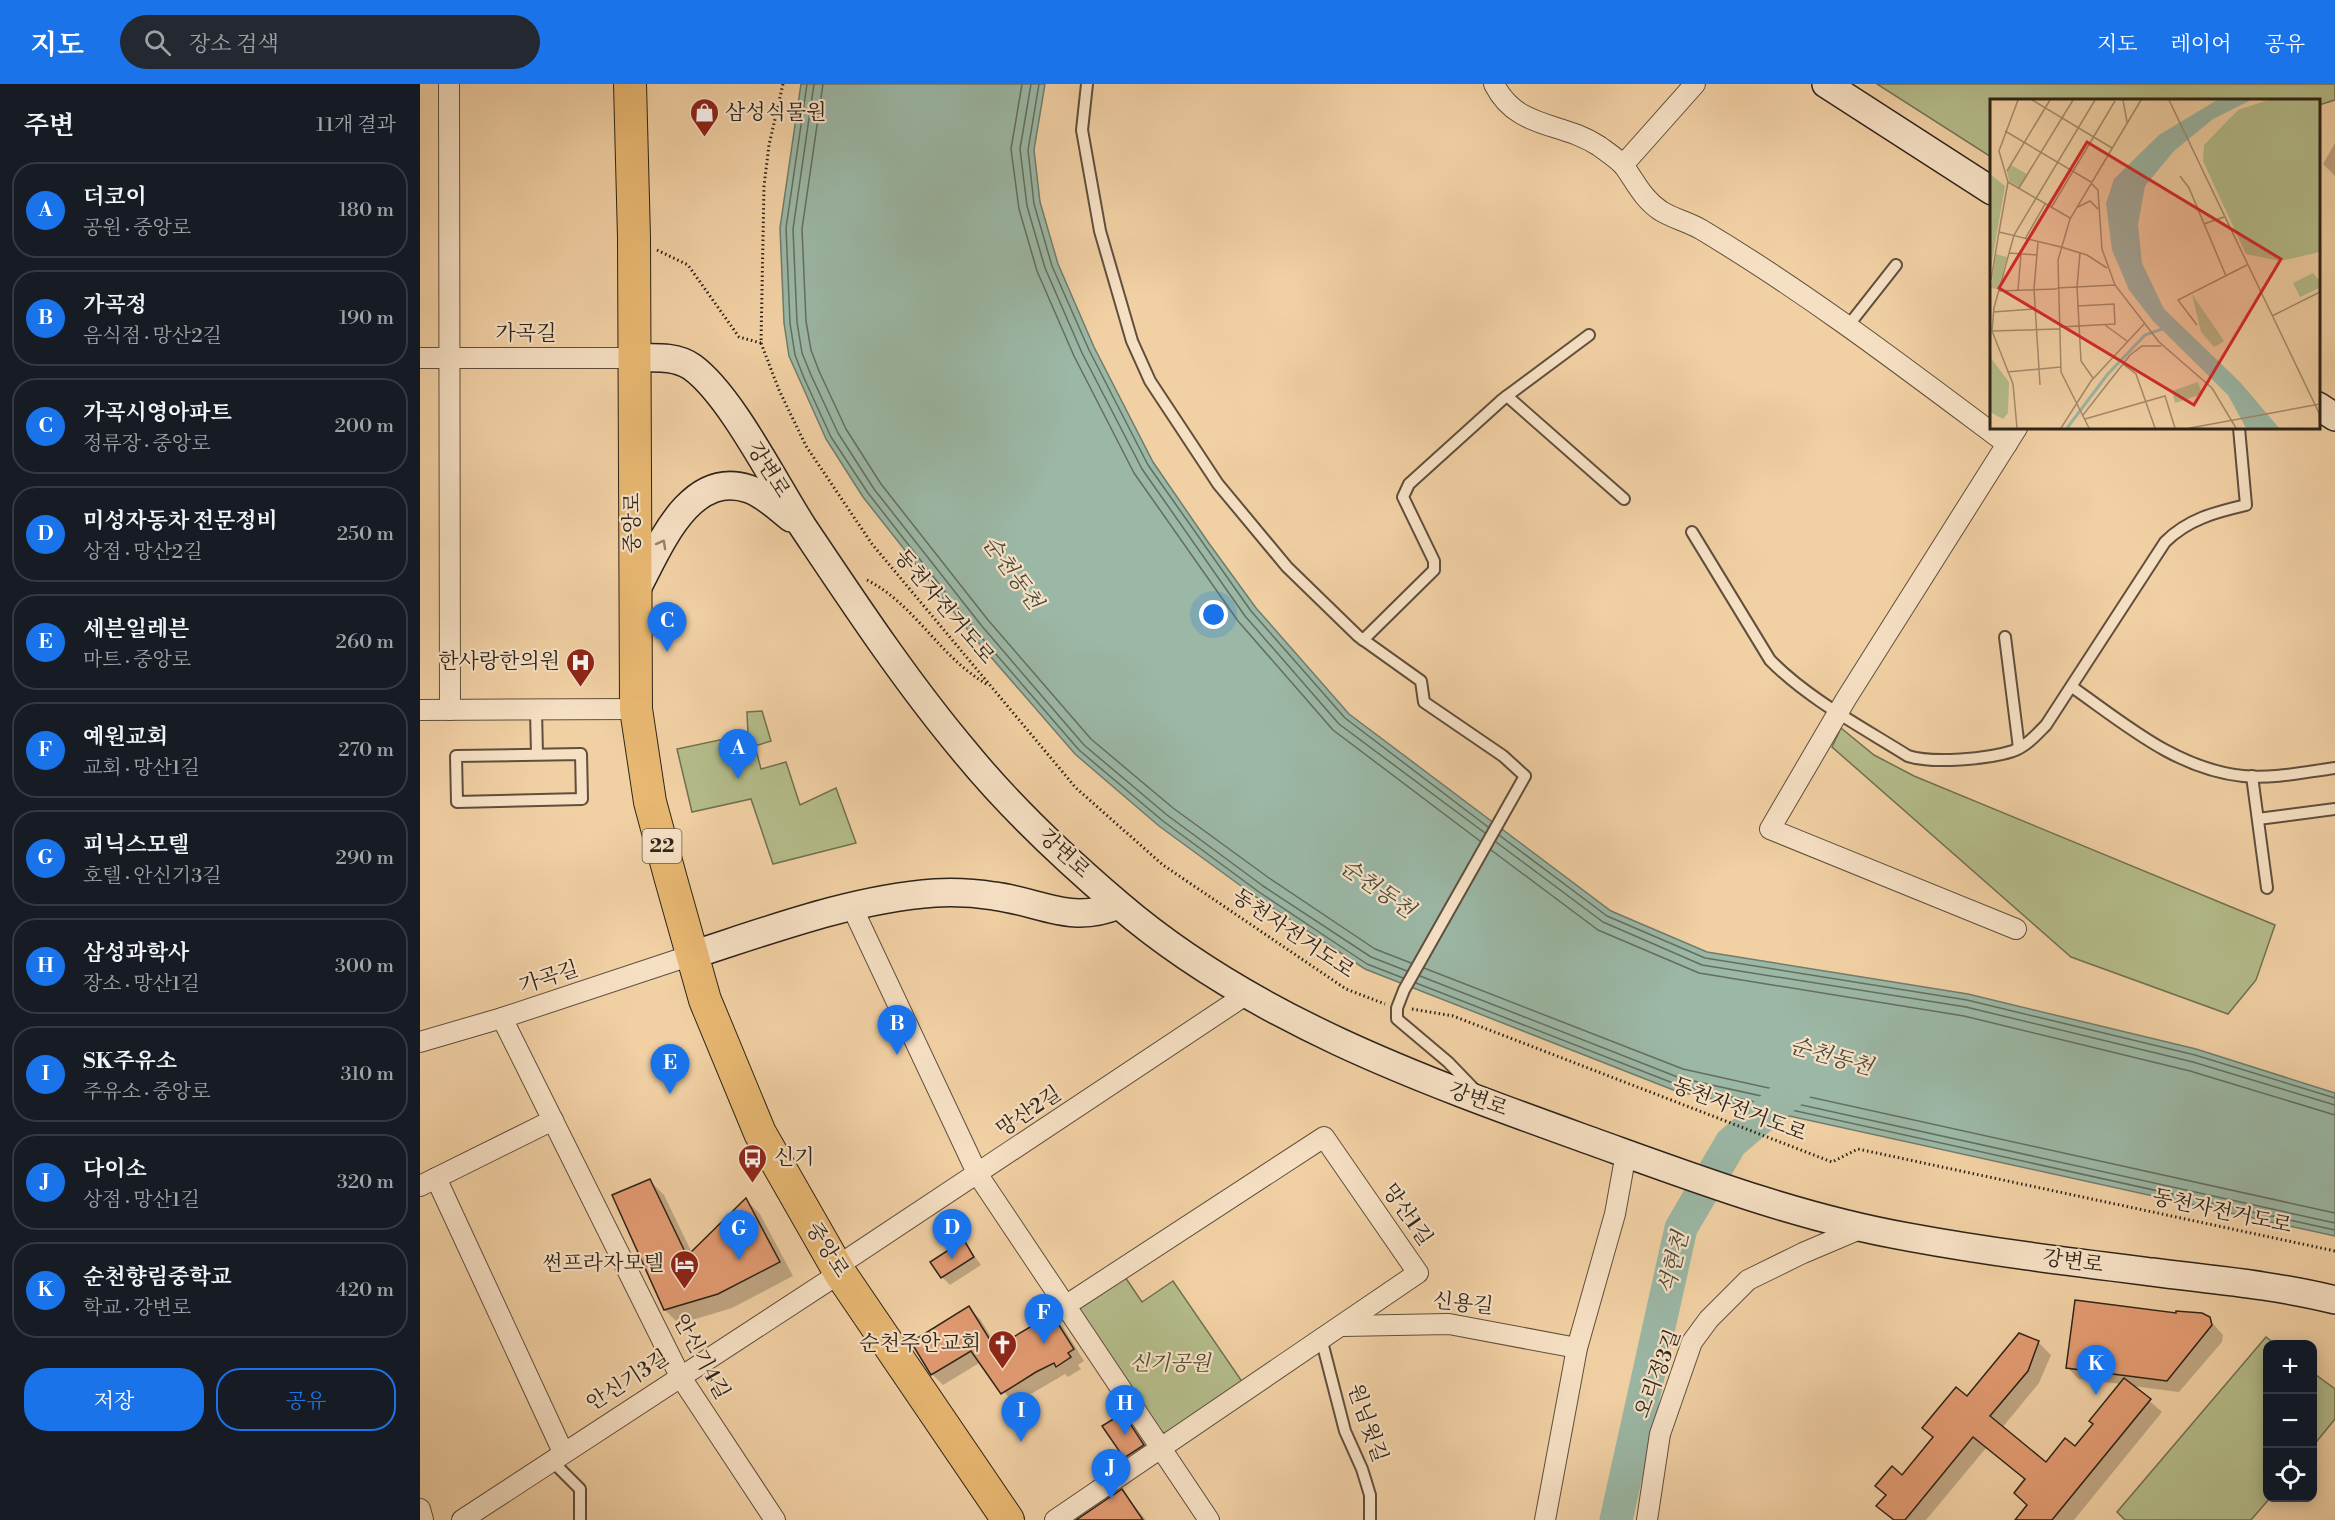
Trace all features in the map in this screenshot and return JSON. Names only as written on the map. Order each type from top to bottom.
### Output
[{"type":"main road","name":"중앙로","points":[[630,84],[634,238],[632,358],[636,709],[650,802],[692,955],[728,1060],[760,1133],[838,1270],[1008,1520]]},
{"type":"main road","points":[[1826,84],[1990,190]]},
{"type":"main road","name":"강변로","points":[[632,358],[674,358],[693,368],[708,382],[728,407],[802,526],[927,704],[999,792],[1118,905],[1156,935],[1247,994],[1414,1077],[1626,1154],[1811,1216],[1862,1228],[2054,1260],[2294,1290],[2335,1300]]},
{"type":"main road","points":[[2320,407],[2335,417]]},
{"type":"main road","points":[[634,595],[684,509],[703,493],[723,485],[751,490],[802,526]]},
{"type":"main road","points":[[692,955],[766,931],[852,908],[938,893],[993,896],[1075,914],[1090,914],[1118,905]]},
{"type":"street","points":[[449,84],[450,710]]},
{"type":"street","points":[[1494,84],[1502,101],[1519,114],[1575,134],[1598,146],[1623,165],[1645,198],[1662,211],[1701,229],[1990,421]]},
{"type":"street","points":[[1623,165],[1695,84]]},
{"type":"street","name":"가곡길","points":[[420,358],[632,358]]},
{"type":"street","points":[[2012,436],[1838,712],[1770,829],[2016,929]]},
{"type":"street","points":[[420,710],[636,709]]},
{"type":"street","points":[[852,908],[978,1175],[1209,1520]]},
{"type":"street","name":"가곡길","points":[[420,1042],[502,1018],[692,955]]},
{"type":"street","name":"망산2길","points":[[838,1270],[1247,994]]},
{"type":"street","name":"안신기4길","points":[[502,1018],[680,1376],[769,1518]]},
{"type":"street","points":[[553,1119],[428,1182],[558,1457]]},
{"type":"street","name":"망산1길","points":[[1055,1520],[1418,1273],[1324,1137],[1065,1306]]},
{"type":"street","points":[[1545,1520],[1577,1348],[1615,1214],[1626,1154]]},
{"type":"street","name":"오리정3길","points":[[1647,1520],[1660,1434],[1692,1342],[1709,1318],[1749,1280],[1803,1253],[1862,1228]]},
{"type":"street","name":"안신기3길","points":[[462,1520],[838,1270]]},
{"type":"street","name":"신용길","points":[[1343,1326],[1449,1324],[1577,1348]]},
{"type":"street","points":[[420,1509],[423,1520]]},
{"type":"lane","points":[[1087,84],[1082,130],[1098,221],[1132,341],[1150,381],[1218,484],[1287,567],[1364,640],[1421,681],[1424,702],[1503,756],[1525,776],[1404,990],[1397,1008],[1397,1019],[1448,1062],[1487,1102]]},
{"type":"lane","points":[[1848,326],[1896,265]]},
{"type":"lane","points":[[1364,640],[1434,570],[1434,561],[1402,497],[1409,484],[1507,396],[1589,335]]},
{"type":"lane","points":[[1507,396],[1624,499]]},
{"type":"lane","points":[[1692,532],[1770,660],[1782,672],[1838,712],[1908,756],[1919,760],[1965,758],[2019,748],[2030,741],[2046,725],[2165,542],[2179,528],[2197,519],[2246,506],[2239,429]]},
{"type":"lane","points":[[2005,637],[2019,748]]},
{"type":"lane","points":[[2072,687],[2165,751],[2208,770],[2252,776],[2335,768]]},
{"type":"lane","points":[[536,711],[537,754]]},
{"type":"lane","points":[[537,754],[581,754],[582,799],[457,802],[456,756],[537,754]]},
{"type":"lane","points":[[2252,776],[2267,888]]},
{"type":"lane","points":[[2258,819],[2335,809]]},
{"type":"lane","name":"원님윗길","points":[[1321,1338],[1345,1431],[1362,1469],[1370,1495],[1370,1520]]},
{"type":"lane","points":[[558,1457],[580,1489],[579,1520]]},
{"type":"path","name":"동천자전거도로","points":[[783,84],[769,145],[764,186],[761,343],[779,390],[806,446],[872,544],[1076,788],[1163,865],[1346,989],[1397,1008],[1453,1016],[1832,1162],[1858,1149],[2335,1251]]},
{"type":"path","points":[[634,238],[688,265],[740,337],[761,343]]},
{"type":"path","points":[[861,577],[900,601],[953,661],[990,686]]},
{"type":"green space","points":[[1877,84],[2335,84],[2335,100],[2320,105],[2320,99],[1990,99],[1990,156]]},
{"type":"green space","points":[[762,711],[771,741],[755,746],[761,769],[786,762],[800,805],[836,788],[856,843],[773,864],[751,799],[692,812],[677,749],[748,734],[747,712]]},
{"type":"green space","points":[[1841,728],[1874,755],[1914,776],[2275,925],[2256,980],[2228,1014],[2071,957],[1832,747]]},
{"type":"green space","name":"신기공원","points":[[1123,1274],[1142,1302],[1173,1281],[1243,1383],[1167,1435],[1152,1426],[1072,1308]]},
{"type":"green space","points":[[2263,1341],[2263,1502],[2267,1502],[2251,1520],[2125,1520],[2117,1512]]},
{"type":"green space","points":[[2317,1376],[2335,1389],[2335,1419],[2317,1441]]},
{"type":"water","name":"순천동천","points":[[801,84],[1045,84],[1034,150],[1040,202],[1058,264],[1094,347],[1153,462],[1256,608],[1349,714],[1611,911],[1707,952],[1968,994],[2196,1049],[2335,1093],[2335,1236],[1676,1091],[1365,969],[1256,897],[1159,826],[1075,754],[971,634],[863,497],[826,439],[789,356],[784,323],[780,228]]},
{"type":"building","points":[[650,1179],[687,1256],[746,1198],[780,1262],[718,1294],[664,1310],[612,1195]]},
{"type":"building","points":[[964,1240],[974,1257],[941,1278],[930,1262]]},
{"type":"building","points":[[2075,1300],[2176,1313],[2176,1311],[2202,1313],[2210,1317],[2212,1325],[2167,1381],[2066,1368]]},
{"type":"building","points":[[969,1306],[995,1348],[1052,1314],[1074,1349],[1068,1353],[1071,1357],[1056,1367],[1054,1363],[1036,1372],[1001,1394],[971,1351],[931,1375],[911,1342]]},
{"type":"building","points":[[2019,1333],[2039,1341],[2028,1371],[1990,1416],[2046,1462],[2065,1438],[2075,1446],[2093,1424],[2089,1421],[2124,1378],[2151,1399],[2052,1520],[2015,1520],[2027,1505],[2014,1493],[2025,1479],[1973,1437],[1905,1520],[1894,1520],[1876,1506],[1886,1495],[1875,1486],[1892,1466],[1902,1475],[1933,1437],[1922,1428],[1956,1387],[1967,1396]]},
{"type":"building","points":[[1123,1413],[1144,1445],[1124,1458],[1102,1426]]},
{"type":"building","points":[[1122,1489],[1143,1520],[1076,1520]]},
{"type":"waterway","name":"석현천","points":[[1616,1520],[1681,1228],[1731,1143],[1801,1083]]},
{"type":"place","name":"삼성식물원","points":[[704,138]]},
{"type":"place","name":"가곡시영아파트","points":[[667,652]]},
{"type":"place","name":"한사랑한의원","points":[[581,688]]},
{"type":"place","name":"더코이","points":[[738,779]]},
{"type":"place","name":"가곡정","points":[[897,1055]]},
{"type":"place","name":"세븐일레븐","points":[[670,1094]]},
{"type":"place","name":"신기","points":[[753,1184]]},
{"type":"place","name":"미성자동차 전문정비","points":[[952,1259]]},
{"type":"place","name":"피닉스모텔","points":[[739,1260]]},
{"type":"place","name":"썬프라자모텔","points":[[685,1290]]},
{"type":"place","name":"예원교회","points":[[1044,1344]]},
{"type":"place","name":"순천주안교회","points":[[1002,1370]]},
{"type":"place","name":"순천향림중학교","points":[[2096,1395]]},
{"type":"place","name":"삼성과학사","points":[[1125,1435]]},
{"type":"place","name":"SK주유소","points":[[1021,1442]]},
{"type":"place","name":"다이소","points":[[1111,1499]]}]
